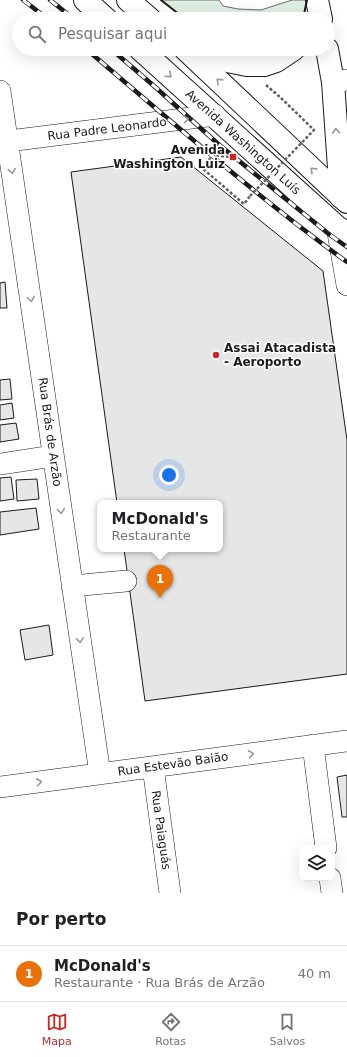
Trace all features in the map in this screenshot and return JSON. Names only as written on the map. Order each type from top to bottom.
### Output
[{"type":"main road","points":[[85,0],[98,12]]},
{"type":"main road","points":[[128,0],[142,12]]},
{"type":"main road","name":"Avenida Washington Luís","points":[[148,56],[342,230]]},
{"type":"main road","points":[[193,56],[344,200]]},
{"type":"main road","points":[[207,56],[247,65],[264,65],[283,56]]},
{"type":"main road","points":[[329,56],[340,81],[344,200]]},
{"type":"street","name":"Rua Brás de Arzão","points":[[0,91],[4,142],[54,456],[100,774]]},
{"type":"street","name":"Rua Padre Leonardo","points":[[4,142],[215,116]]},
{"type":"street","points":[[342,230],[347,285]]},
{"type":"street","points":[[0,464],[54,456]]},
{"type":"street","points":[[72,586],[126,581]]},
{"type":"street","name":"Rua Estevão Baião","points":[[0,787],[347,741]]},
{"type":"street","points":[[313,746],[326,845]]},
{"type":"street","name":"Rua Paiaguás","points":[[153,767],[170,893]]},
{"type":"street","points":[[330,881],[332,893]]},
{"type":"path","points":[[248,146],[233,157],[213,156],[202,168],[244,204],[314,130],[281,98]]},
{"type":"green space","points":[[161,0],[219,0],[223,6],[238,9],[261,10],[292,0],[307,0],[304,12],[176,12]]},
{"type":"building","name":"Assai Atacadista - Aeroporto","points":[[181,157],[323,271],[347,440],[347,674],[145,701],[124,552],[223,552],[223,500],[117,500],[71,172]]},
{"type":"building","points":[[5,282],[7,308],[0,308],[0,283]]},
{"type":"building","points":[[10,379],[12,399],[0,400],[0,380]]},
{"type":"building","points":[[12,403],[14,418],[0,420],[0,405]]},
{"type":"building","points":[[16,423],[19,439],[0,442],[0,425]]},
{"type":"building","points":[[11,477],[14,499],[0,501],[0,478]]},
{"type":"building","points":[[37,479],[39,499],[17,501],[16,480]]},
{"type":"building","points":[[36,508],[39,529],[0,535],[0,512]]},
{"type":"building","points":[[49,625],[53,655],[25,660],[20,630]]},
{"type":"building","points":[[347,775],[347,817],[342,817],[337,777]]},
{"type":"railway","points":[[23,0],[39,12]]},
{"type":"railway","points":[[50,0],[65,12]]},
{"type":"railway","points":[[94,56],[247,185],[347,262]]},
{"type":"railway","points":[[119,56],[217,143],[330,235],[347,247]]},
{"type":"wall","points":[[161,0],[176,12]]},
{"type":"wall","points":[[304,12],[307,0]]},
{"type":"place","name":"Avenida Washington Luiz","points":[[233,157]]},
{"type":"place","name":"Assai Atacadista - Aeroporto","points":[[216,355]]},
{"type":"place","name":"McDonald's","points":[[160,598]]}]
